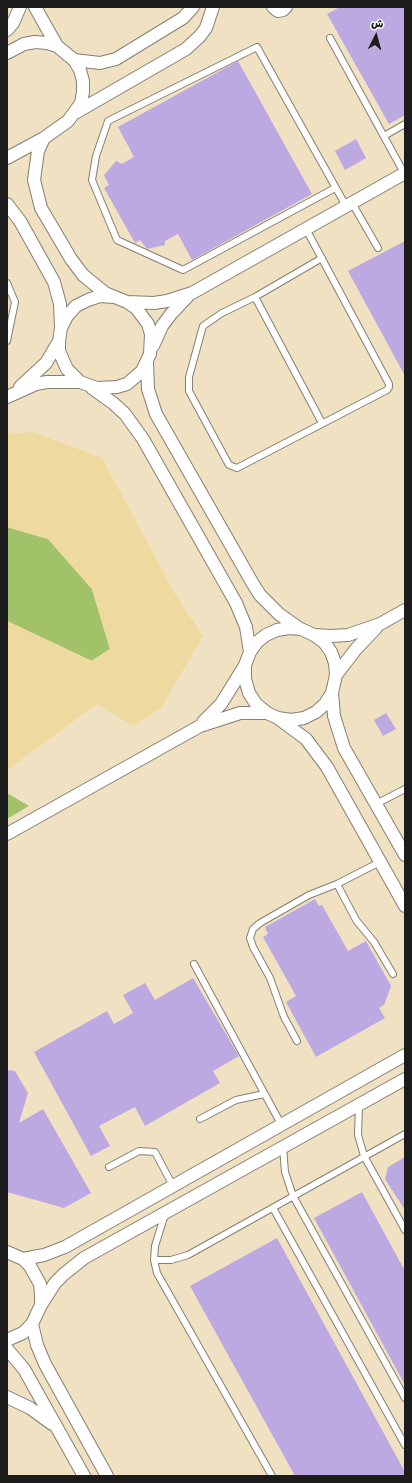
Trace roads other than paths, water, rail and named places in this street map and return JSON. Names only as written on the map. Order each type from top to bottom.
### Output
[{"type":"street","points":[[7,30],[13,23],[20,7]]},
{"type":"street","points":[[7,158],[44,138],[68,121],[81,103],[83,92],[81,75],[74,60],[57,46],[35,7]]},
{"type":"street","points":[[74,60],[100,63],[116,59],[183,18],[193,7]]},
{"type":"street","points":[[75,113],[186,49],[206,28],[213,7]]},
{"type":"street","points":[[273,7],[278,11],[283,10],[286,7]]},
{"type":"street","points":[[7,53],[24,44],[35,42],[57,46]]},
{"type":"street","points":[[7,834],[200,726],[240,713],[273,716],[291,720],[304,718],[316,712],[326,704],[332,693],[336,675],[335,663],[331,652],[324,642],[278,614],[260,595],[156,414],[148,389],[151,339],[148,324],[136,308],[128,302],[114,297],[97,288],[83,275],[71,259],[41,208],[34,180],[38,151],[44,138]]},
{"type":"street","points":[[9,397],[36,384],[47,382],[84,384],[107,389],[122,385],[135,378],[149,358],[162,326],[180,303],[192,293],[405,173]]},
{"type":"street","points":[[7,204],[20,221],[54,282],[60,304],[61,328],[59,351],[67,369],[84,384],[113,403],[125,414],[143,439],[236,603],[246,627],[250,652]]},
{"type":"street","points":[[128,302],[167,301],[192,293]]},
{"type":"street","points":[[61,328],[67,316],[76,306],[100,296],[114,297]]},
{"type":"street","points":[[9,397],[46,363],[59,341]]},
{"type":"street","points":[[314,635],[348,635],[380,624],[405,610]]},
{"type":"street","points":[[336,675],[356,649],[380,624]]},
{"type":"street","points":[[200,726],[221,704],[245,665],[250,652],[262,638],[277,630],[289,628],[301,629]]},
{"type":"street","points":[[245,665],[245,679],[248,693],[256,704],[306,740],[317,752],[405,906]]},
{"type":"street","points":[[332,693],[334,716],[340,738],[376,804],[402,841],[405,855]]},
{"type":"street","points":[[23,1259],[44,1255],[65,1247],[405,1055]]},
{"type":"street","points":[[7,1340],[23,1333],[32,1324],[41,1305],[55,1283],[74,1266],[165,1213],[405,1079]]},
{"type":"street","points":[[7,1252],[23,1259],[33,1270],[40,1284],[41,1305]]},
{"type":"street","points":[[32,1324],[37,1345],[45,1364],[107,1476]]},
{"type":"street","points":[[7,1349],[24,1369],[84,1476]]},
{"type":"street","points":[[7,1397],[30,1408],[56,1427]]},
{"type":"lane","points":[[330,38],[405,173]]},
{"type":"lane","points":[[335,188],[183,270],[117,240],[92,180],[96,156],[108,121],[257,47],[335,188],[349,204],[378,248]]},
{"type":"lane","points":[[384,136],[405,124]]},
{"type":"lane","points":[[306,229],[322,258],[389,384],[387,390],[237,468],[232,467],[189,391],[189,376],[202,326],[222,313],[322,258]]},
{"type":"lane","points":[[7,283],[15,302],[7,341]]},
{"type":"lane","points":[[255,296],[322,423]]},
{"type":"lane","points":[[376,804],[405,789]]},
{"type":"lane","points":[[297,1041],[284,1017],[270,978],[253,947],[251,934],[260,923],[316,891],[337,884],[380,862]]},
{"type":"lane","points":[[337,884],[356,920],[374,942],[393,974]]},
{"type":"lane","points":[[194,964],[281,1124]]},
{"type":"lane","points":[[200,1119],[236,1100],[264,1094]]},
{"type":"lane","points":[[359,1105],[358,1135],[364,1156],[405,1230]]},
{"type":"lane","points":[[154,1260],[171,1260],[188,1255],[405,1134]]},
{"type":"lane","points":[[283,1147],[285,1172],[293,1196],[405,1398]]},
{"type":"lane","points":[[109,1167],[139,1151],[154,1152],[173,1186]]},
{"type":"lane","points":[[273,1208],[405,1445]]},
{"type":"lane","points":[[165,1213],[155,1246],[154,1260],[160,1279],[272,1476]]}]
